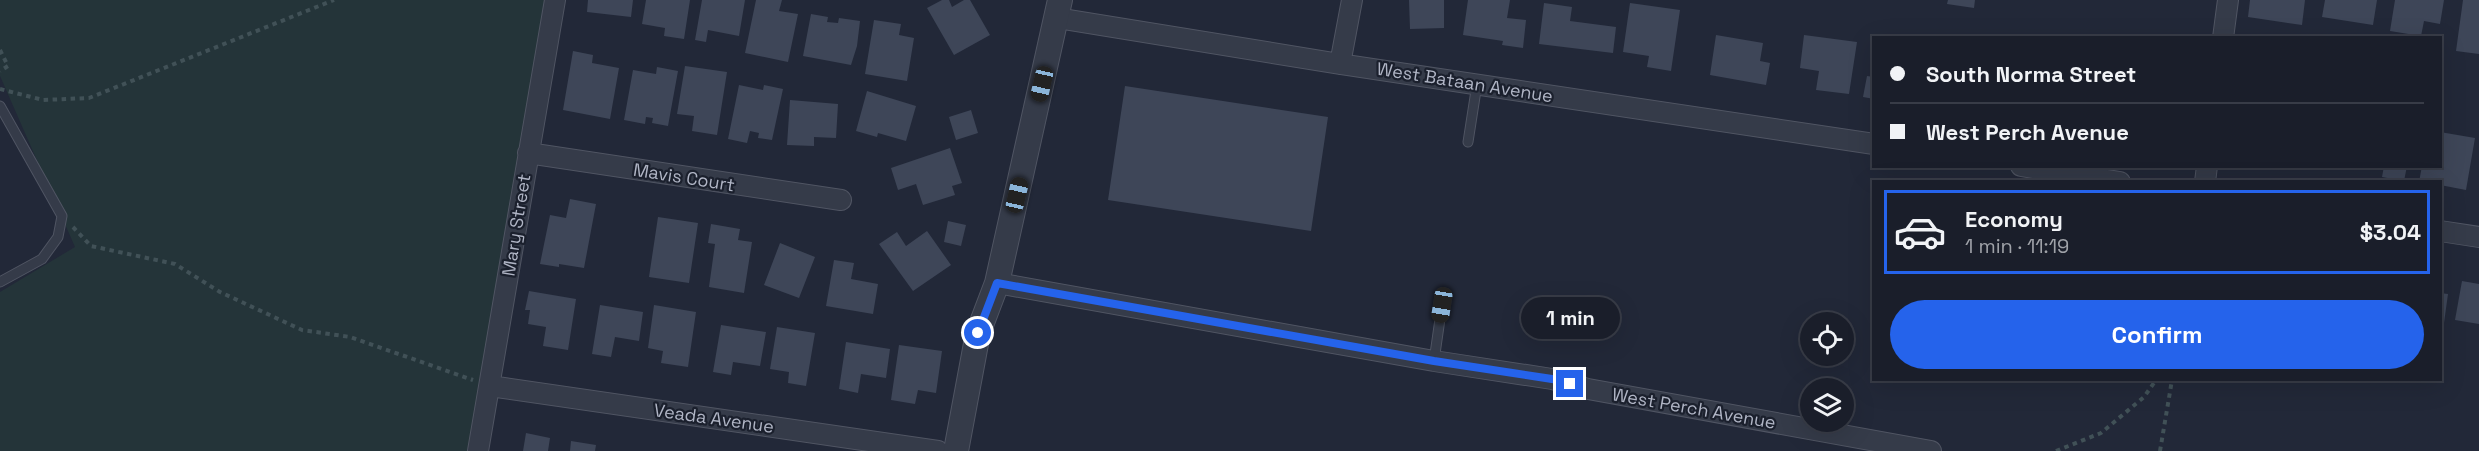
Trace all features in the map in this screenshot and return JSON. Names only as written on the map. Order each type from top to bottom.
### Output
[{"type":"street","name":"Mary Street","points":[[478,451],[555,0]]},
{"type":"street","points":[[1340,64],[1352,0]]},
{"type":"street","points":[[2223,36],[2228,0]]},
{"type":"street","points":[[956,451],[978,333],[997,283],[1058,9]]},
{"type":"street","name":"West Bataan Avenue","points":[[1058,9],[1340,64],[1872,144]]},
{"type":"street","name":"Mavis Court","points":[[528,153],[841,200]]},
{"type":"street","points":[[2033,168],[2108,180]]},
{"type":"street","points":[[2442,231],[2479,237]]},
{"type":"street","name":"West Perch Avenue","points":[[997,283],[1434,361],[1552,379],[1588,389],[1931,451]]},
{"type":"street","name":"Veada Avenue","points":[[490,386],[938,451]]},
{"type":"lane","points":[[1468,142],[1477,84]]},
{"type":"lane","points":[[0,106],[62,216],[58,237],[42,259],[0,282]]},
{"type":"lane","points":[[1434,361],[1442,305]]},
{"type":"path","points":[[0,89],[43,100],[88,98],[334,0]]},
{"type":"path","points":[[0,50],[8,66],[0,71]]},
{"type":"path","points":[[62,216],[91,246],[175,264],[220,292],[302,330],[350,337],[490,386]]},
{"type":"path","points":[[2056,451],[2101,433],[2144,397],[2155,381]]},
{"type":"path","points":[[2160,451],[2172,381]]},
{"type":"shaded area","points":[[0,0],[550,0],[469,451],[0,451],[0,292],[75,247],[0,76]]},
{"type":"building","points":[[588,0],[633,0],[631,17],[587,12]]},
{"type":"building","points":[[646,0],[690,0],[684,39],[664,36],[665,28],[642,24]]},
{"type":"building","points":[[702,0],[745,0],[739,36],[708,30],[706,42],[695,40]]},
{"type":"building","points":[[756,0],[782,0],[779,11],[798,14],[788,62],[745,53]]},
{"type":"building","points":[[942,0],[949,0],[952,7],[964,0],[970,0],[990,35],[954,55],[927,8]]},
{"type":"building","points":[[1409,0],[1444,0],[1444,28],[1410,29]]},
{"type":"building","points":[[1468,0],[1510,0],[1507,18],[1526,20],[1523,48],[1502,45],[1503,41],[1463,35]]},
{"type":"building","points":[[1948,0],[1975,0],[1974,8],[1947,4]]},
{"type":"building","points":[[2250,0],[2305,0],[2302,25],[2248,17]]},
{"type":"building","points":[[2325,0],[2377,0],[2373,25],[2322,17]]},
{"type":"building","points":[[2395,0],[2444,0],[2440,24],[2424,21],[2421,36],[2390,31]]},
{"type":"building","points":[[2463,0],[2479,0],[2479,54],[2456,51]]},
{"type":"building","points":[[1544,3],[1572,7],[1570,21],[1616,27],[1613,53],[1539,44]]},
{"type":"building","points":[[1630,3],[1680,10],[1671,71],[1647,67],[1649,56],[1623,52]]},
{"type":"building","points":[[811,14],[828,17],[827,22],[838,23],[839,18],[860,21],[857,46],[851,65],[803,56]]},
{"type":"building","points":[[874,20],[901,24],[899,35],[914,38],[907,81],[865,74]]},
{"type":"building","points":[[1716,35],[1763,43],[1760,61],[1770,63],[1766,85],[1710,75]]},
{"type":"building","points":[[1804,35],[1857,42],[1849,94],[1816,90],[1819,71],[1800,68]]},
{"type":"building","points":[[573,51],[593,55],[592,63],[619,68],[610,119],[563,110]]},
{"type":"building","points":[[685,66],[727,72],[717,135],[692,131],[694,116],[677,114]]},
{"type":"building","points":[[657,67],[678,71],[668,126],[652,123],[653,118],[646,117],[645,124],[624,120],[633,70],[656,74]]},
{"type":"building","points":[[1867,76],[1872,77],[1872,99],[1863,97]]},
{"type":"building","points":[[739,85],[763,90],[764,85],[783,89],[772,140],[758,138],[759,133],[750,131],[747,143],[728,139]]},
{"type":"building","points":[[1125,86],[1328,117],[1311,231],[1108,200]]},
{"type":"building","points":[[867,91],[916,106],[906,141],[878,133],[877,137],[856,131]]},
{"type":"building","points":[[790,100],[838,104],[836,138],[814,137],[814,146],[787,145]]},
{"type":"building","points":[[971,110],[978,133],[956,140],[949,117]]},
{"type":"building","points":[[2442,132],[2475,138],[2466,190],[2442,185],[2442,180],[2419,180],[2422,168],[2442,168]]},
{"type":"building","points":[[950,148],[962,183],[952,186],[955,195],[923,205],[916,184],[898,190],[891,168]]},
{"type":"building","points":[[2384,168],[2407,168],[2404,180],[2382,177]]},
{"type":"building","points":[[570,199],[596,204],[584,268],[540,264],[550,215],[566,218]]},
{"type":"building","points":[[658,217],[698,223],[689,283],[649,277]]},
{"type":"building","points":[[948,221],[966,225],[961,246],[944,242]]},
{"type":"building","points":[[711,224],[740,229],[738,240],[752,242],[744,293],[709,287],[715,244],[708,243]]},
{"type":"building","points":[[927,231],[951,265],[913,291],[879,244],[897,232],[906,246]]},
{"type":"building","points":[[780,243],[815,257],[799,298],[764,285]]},
{"type":"building","points":[[834,260],[854,263],[851,279],[878,284],[873,314],[826,306]]},
{"type":"building","points":[[2462,281],[2479,284],[2479,324],[2455,320]]},
{"type":"building","points":[[529,291],[576,299],[568,350],[543,346],[546,327],[528,324],[530,310],[525,310]]},
{"type":"building","points":[[2442,293],[2448,294],[2444,323],[2442,322]]},
{"type":"building","points":[[600,305],[643,312],[639,341],[615,337],[611,357],[592,354]]},
{"type":"building","points":[[654,305],[696,312],[688,367],[661,363],[663,351],[648,348]]},
{"type":"building","points":[[721,325],[766,332],[760,366],[733,362],[731,375],[713,372]]},
{"type":"building","points":[[777,327],[815,333],[806,386],[788,383],[789,372],[770,369]]},
{"type":"building","points":[[846,342],[890,349],[886,378],[861,374],[858,393],[839,389]]},
{"type":"building","points":[[899,345],[942,351],[936,393],[918,390],[915,404],[891,400]]},
{"type":"building","points":[[526,433],[550,438],[548,451],[523,451]]},
{"type":"building","points":[[571,441],[596,445],[595,451],[570,451]]},
{"type":"route","points":[[978,333],[997,283],[1570,384]]}]
